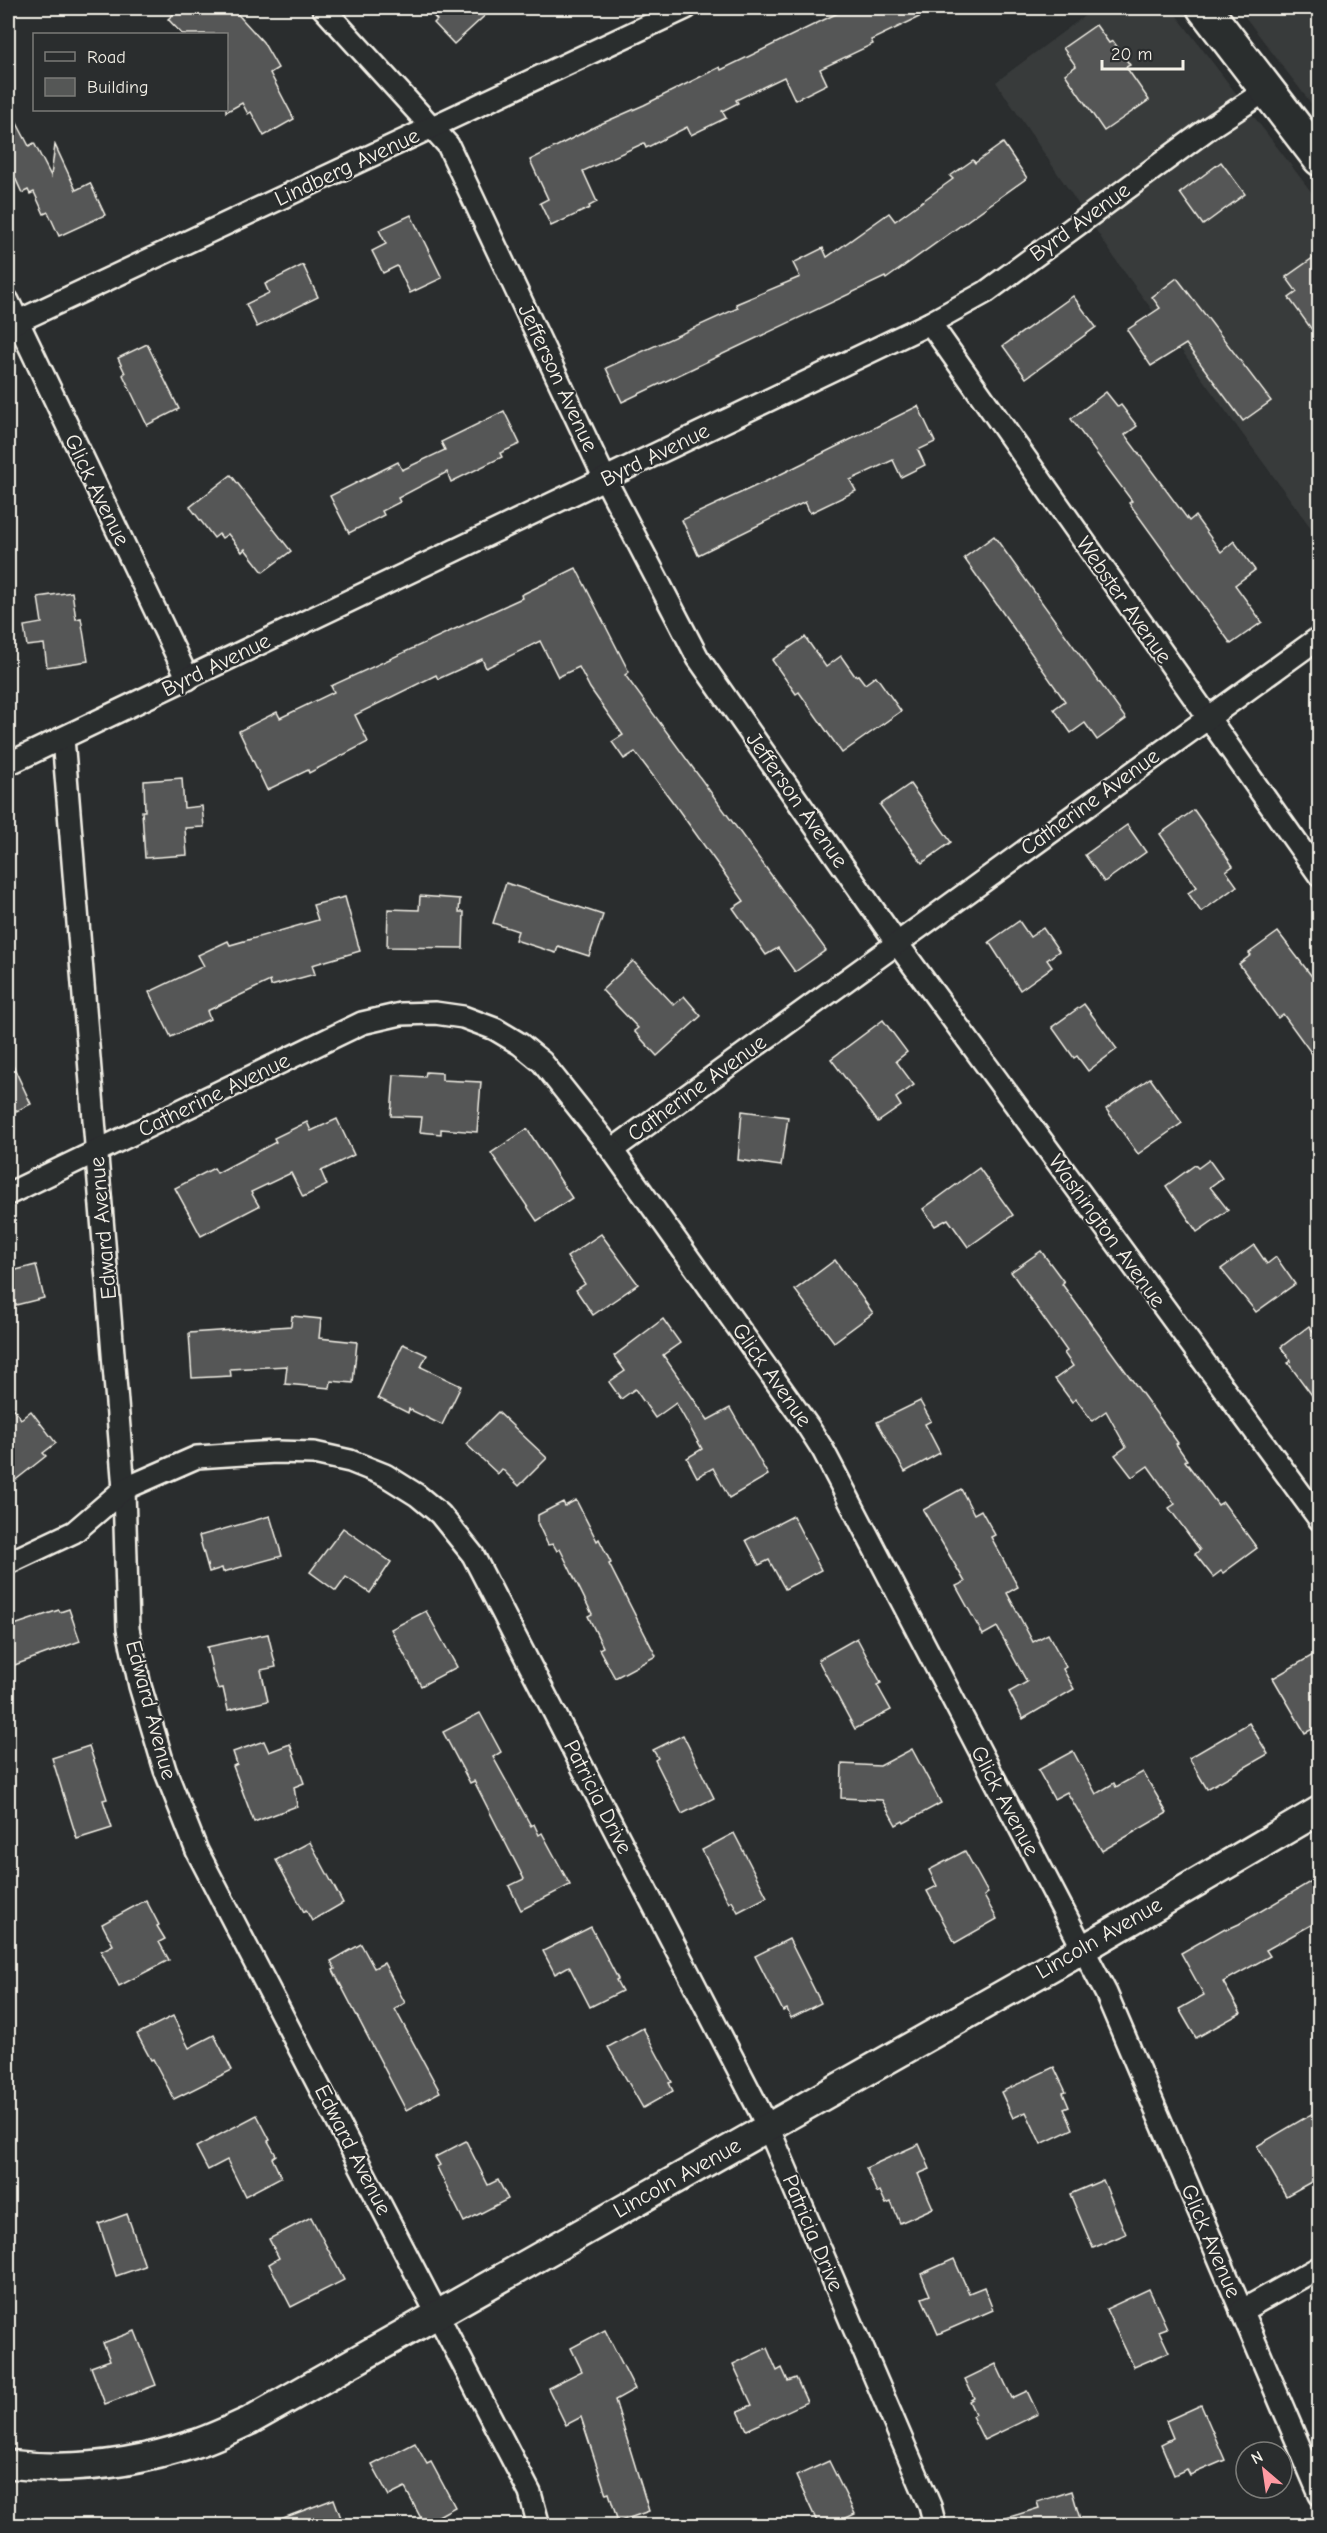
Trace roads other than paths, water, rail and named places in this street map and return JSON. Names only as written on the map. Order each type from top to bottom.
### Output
[{"type":"main road","points":[[1204,8],[1320,159]]},
{"type":"street","name":"Jefferson Avenue","points":[[323,8],[448,145],[605,479],[698,658],[896,942]]},
{"type":"street","name":"Lindberg Avenue","points":[[12,324],[686,8]]},
{"type":"street","name":"Byrd Avenue","points":[[8,764],[930,324],[986,292],[1209,128],[1268,89]]},
{"type":"street","name":"Glick Avenue","points":[[8,301],[12,324],[188,679]]},
{"type":"street","name":"Webster Avenue","points":[[930,324],[1320,876]]},
{"type":"street","name":"Catherine Avenue","points":[[8,1194],[362,1023],[401,1014],[435,1013],[463,1017],[495,1029],[520,1044],[542,1062],[612,1150],[1320,637]]},
{"type":"street","name":"Edward Avenue","points":[[63,738],[124,1489],[128,1629],[140,1686],[165,1770],[197,1851],[530,2493],[539,2526]]},
{"type":"street","name":"Washington Avenue","points":[[896,942],[1320,1520]]},
{"type":"street","name":"Glick Avenue","points":[[612,1150],[822,1450],[1106,1994],[1320,2495]]},
{"type":"street","name":"Patricia Drive","points":[[8,1563],[74,1532],[124,1489],[197,1457],[276,1452],[314,1453],[350,1461],[385,1475],[417,1495],[440,1514],[473,1555],[768,2127],[930,2506],[935,2526]]},
{"type":"street","name":"Lincoln Avenue","points":[[8,2464],[34,2468],[78,2467],[137,2460],[195,2444],[249,2421],[1083,1949],[1320,1810]]},
{"type":"street","points":[[1241,2311],[1320,2267]]}]
